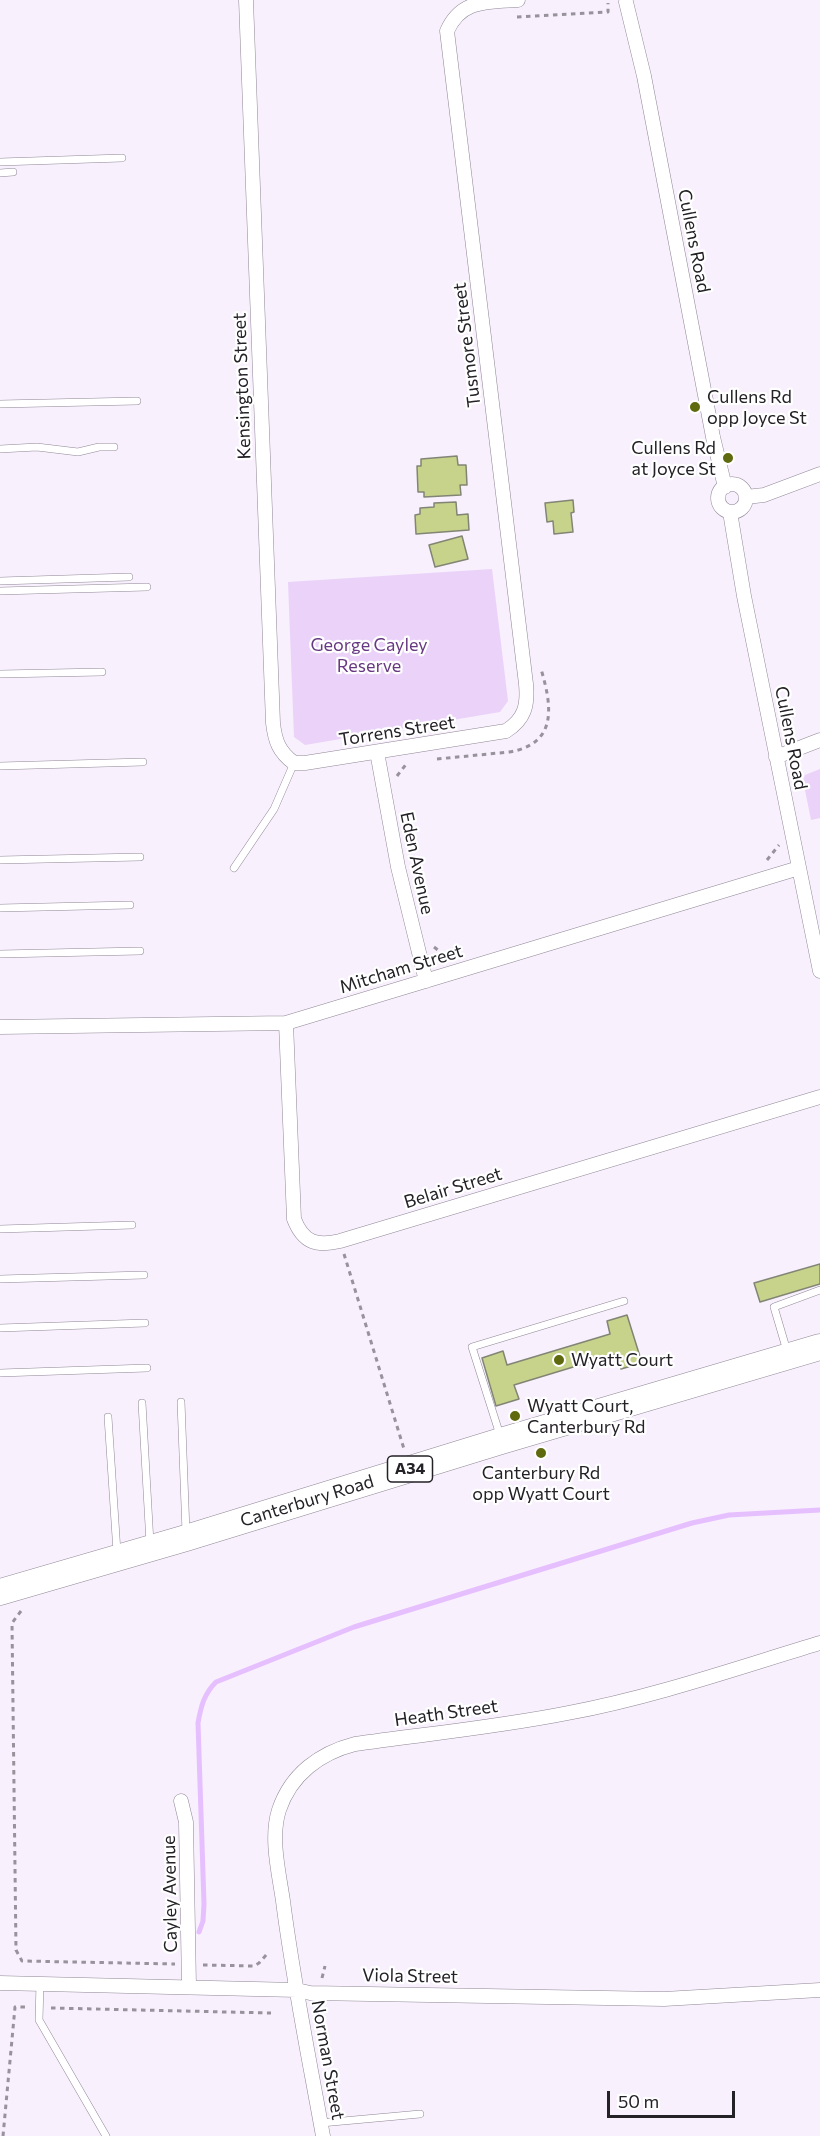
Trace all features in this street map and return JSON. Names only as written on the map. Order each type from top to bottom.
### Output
[{"type":"highway","name":"Canterbury Road","points":[[0,1592],[820,1347]]},
{"type":"street","name":"Kensington Street","points":[[246,0],[273,723],[274,737],[279,749],[294,763]]},
{"type":"street","name":"Tusmore Street","points":[[506,731],[516,725],[523,716],[527,696],[447,31],[453,16],[465,5],[518,0]]},
{"type":"street","name":"Cullens Road","points":[[624,1],[644,76],[713,437],[725,487]]},
{"type":"street","points":[[746,497],[764,495],[820,474]]},
{"type":"street","points":[[736,485],[746,497],[741,508],[730,512],[725,511],[719,504],[718,494],[725,487],[736,485]]},
{"type":"street","name":"Cullens Road","points":[[730,512],[744,596],[820,971]]},
{"type":"street","name":"Torrens Street","points":[[294,763],[322,761],[506,731]]},
{"type":"street","points":[[776,757],[820,740]]},
{"type":"street","name":"Eden Avenue","points":[[377,752],[398,867],[426,981]]},
{"type":"street","name":"Mitcham Street","points":[[0,1027],[286,1023],[799,868]]},
{"type":"street","name":"Belair Street","points":[[286,1023],[294,1219],[305,1238],[315,1243],[327,1244],[340,1241],[820,1097]]},
{"type":"street","name":"Heath Street","points":[[297,1990],[280,1883],[276,1824],[279,1810],[295,1780],[323,1755],[355,1744],[568,1714],[609,1705],[820,1643]]},
{"type":"street","name":"Cayley Avenue","points":[[181,1801],[186,1822],[189,1986]]},
{"type":"street","name":"Viola Street","points":[[0,1983],[189,1986],[297,1990],[310,1993],[664,1999],[820,1990]]},
{"type":"street","name":"Norman Street","points":[[297,1990],[322,2129]]},
{"type":"lane","points":[[0,162],[122,158]]},
{"type":"lane","points":[[0,172],[14,172]]},
{"type":"lane","points":[[0,404],[137,401]]},
{"type":"lane","points":[[0,449],[37,447],[78,452],[99,447],[114,447]]},
{"type":"lane","points":[[0,581],[129,577]]},
{"type":"lane","points":[[0,591],[147,587]]},
{"type":"lane","points":[[0,674],[102,672]]},
{"type":"lane","points":[[0,766],[143,762]]},
{"type":"lane","points":[[234,867],[274,809],[294,763]]},
{"type":"lane","points":[[0,860],[140,857]]},
{"type":"lane","points":[[0,908],[130,905]]},
{"type":"lane","points":[[0,954],[140,951]]},
{"type":"lane","points":[[0,1229],[132,1225]]},
{"type":"lane","points":[[0,1279],[144,1275]]},
{"type":"lane","points":[[788,1356],[774,1307],[820,1290]]},
{"type":"lane","points":[[501,1441],[472,1347],[624,1301]]},
{"type":"lane","points":[[0,1328],[145,1323]]},
{"type":"lane","points":[[0,1373],[147,1368]]},
{"type":"lane","points":[[181,1402],[186,1538]]},
{"type":"lane","points":[[142,1403],[150,1548]]},
{"type":"lane","points":[[108,1417],[118,1558]]},
{"type":"lane","points":[[40,1983],[39,2020],[106,2136]]},
{"type":"lane","points":[[322,2129],[420,2114]]},
{"type":"path","points":[[340,1241],[404,1449]]},
{"type":"path","points":[[21,1611],[12,1623],[16,1950],[22,1961],[174,1965],[178,1960],[198,1965],[247,1967],[260,1963],[267,1954]]},
{"type":"path","points":[[322,1978],[326,1966]]},
{"type":"path","points":[[3,2136],[15,2007],[271,2013]]},
{"type":"green space","name":"George Cayley Reserve","points":[[492,569],[508,701],[500,712],[305,745],[294,737],[288,582]]},
{"type":"green space","points":[[820,769],[820,818],[811,820],[803,780],[805,775]]},
{"type":"building","points":[[457,456],[458,465],[466,465],[467,485],[460,485],[461,495],[424,497],[424,492],[418,492],[417,466],[421,466],[421,459]]},
{"type":"building","points":[[573,500],[574,512],[571,513],[573,532],[554,534],[553,521],[547,522],[545,503]]},
{"type":"building","points":[[456,502],[457,515],[468,514],[469,530],[416,534],[415,515],[420,514],[420,508],[434,507],[434,503]]},
{"type":"building","points":[[462,536],[468,559],[435,567],[429,545]]},
{"type":"building","points":[[820,1264],[820,1284],[760,1302],[754,1283]]},
{"type":"building","name":"Wyatt Court","points":[[627,1315],[642,1363],[621,1369],[616,1354],[514,1385],[519,1399],[496,1406],[482,1358],[503,1351],[507,1365],[610,1334],[607,1321]]},
{"type":"waterway","points":[[199,1932],[203,1921],[204,1904],[198,1723],[204,1701],[216,1682],[354,1627],[692,1523],[729,1515],[820,1510]]},
{"type":"place","name":"Cullens Rd opp Joyce St","points":[[695,407]]},
{"type":"place","name":"Cullens Rd at Joyce St","points":[[728,458]]},
{"type":"place","name":"Wyatt Court","points":[[559,1360]]},
{"type":"place","name":"Wyatt Court, Canterbury Rd","points":[[515,1416]]},
{"type":"place","name":"Canterbury Rd opp Wyatt Court","points":[[541,1453]]}]
